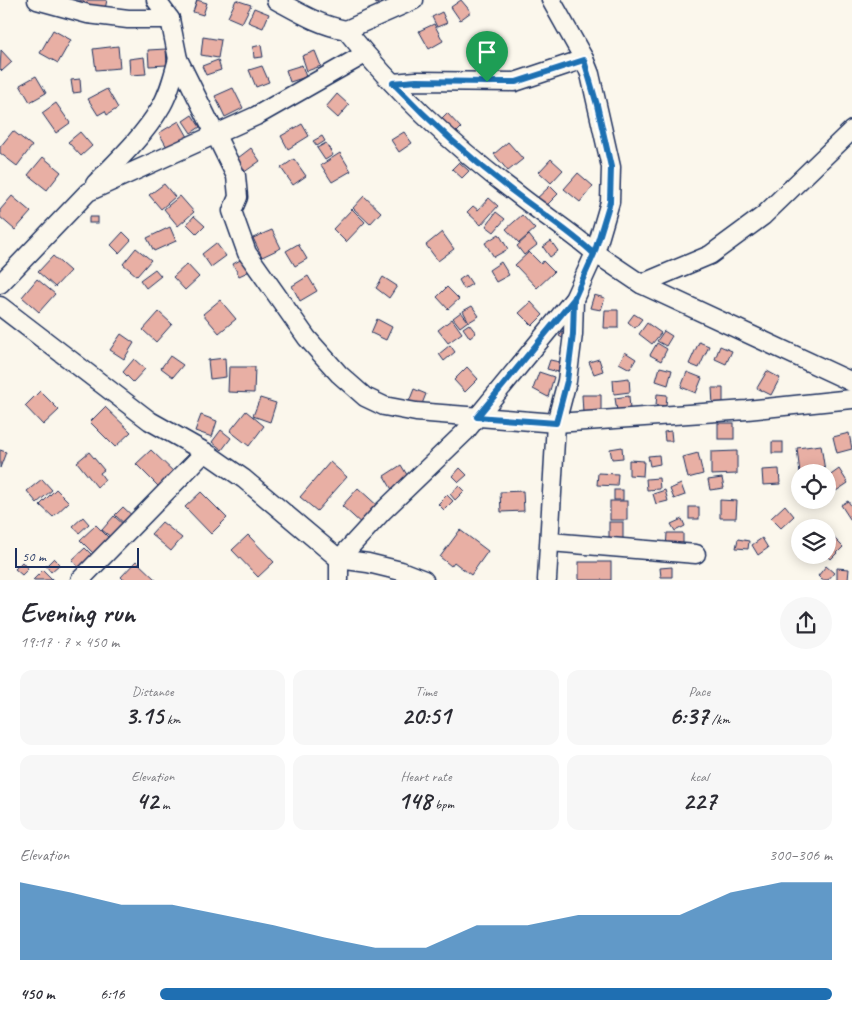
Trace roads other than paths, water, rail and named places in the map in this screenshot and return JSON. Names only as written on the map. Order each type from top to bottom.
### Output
[{"type":"street","points":[[37,0],[88,14],[128,19],[170,19]]},
{"type":"street","points":[[156,0],[170,19],[178,59],[236,176],[238,197],[232,211],[247,253],[307,338],[339,374],[365,397],[384,406],[416,412],[556,423],[747,410],[852,399]]},
{"type":"street","points":[[281,1],[308,18],[328,26],[346,30],[414,0]]},
{"type":"street","points":[[340,580],[339,559],[383,512],[448,450],[477,417],[574,299],[594,254],[610,202],[611,167],[594,89],[584,60],[551,0]]},
{"type":"street","points":[[346,30],[365,54],[438,128],[516,193],[555,220],[594,254],[641,284],[852,382]]},
{"type":"street","points":[[88,192],[256,116],[365,54]]},
{"type":"street","points":[[0,284],[137,140],[160,110],[178,59]]},
{"type":"street","points":[[393,83],[416,81],[516,82],[584,60]]},
{"type":"street","points":[[641,284],[710,254],[764,216],[852,130]]},
{"type":"street","points":[[547,580],[556,423],[567,381],[573,334],[574,299]]},
{"type":"street","points":[[0,306],[150,421],[204,452],[244,479],[339,559],[402,570],[424,580]]},
{"type":"street","points":[[80,580],[204,452]]},
{"type":"street","points":[[550,542],[696,554]]}]
